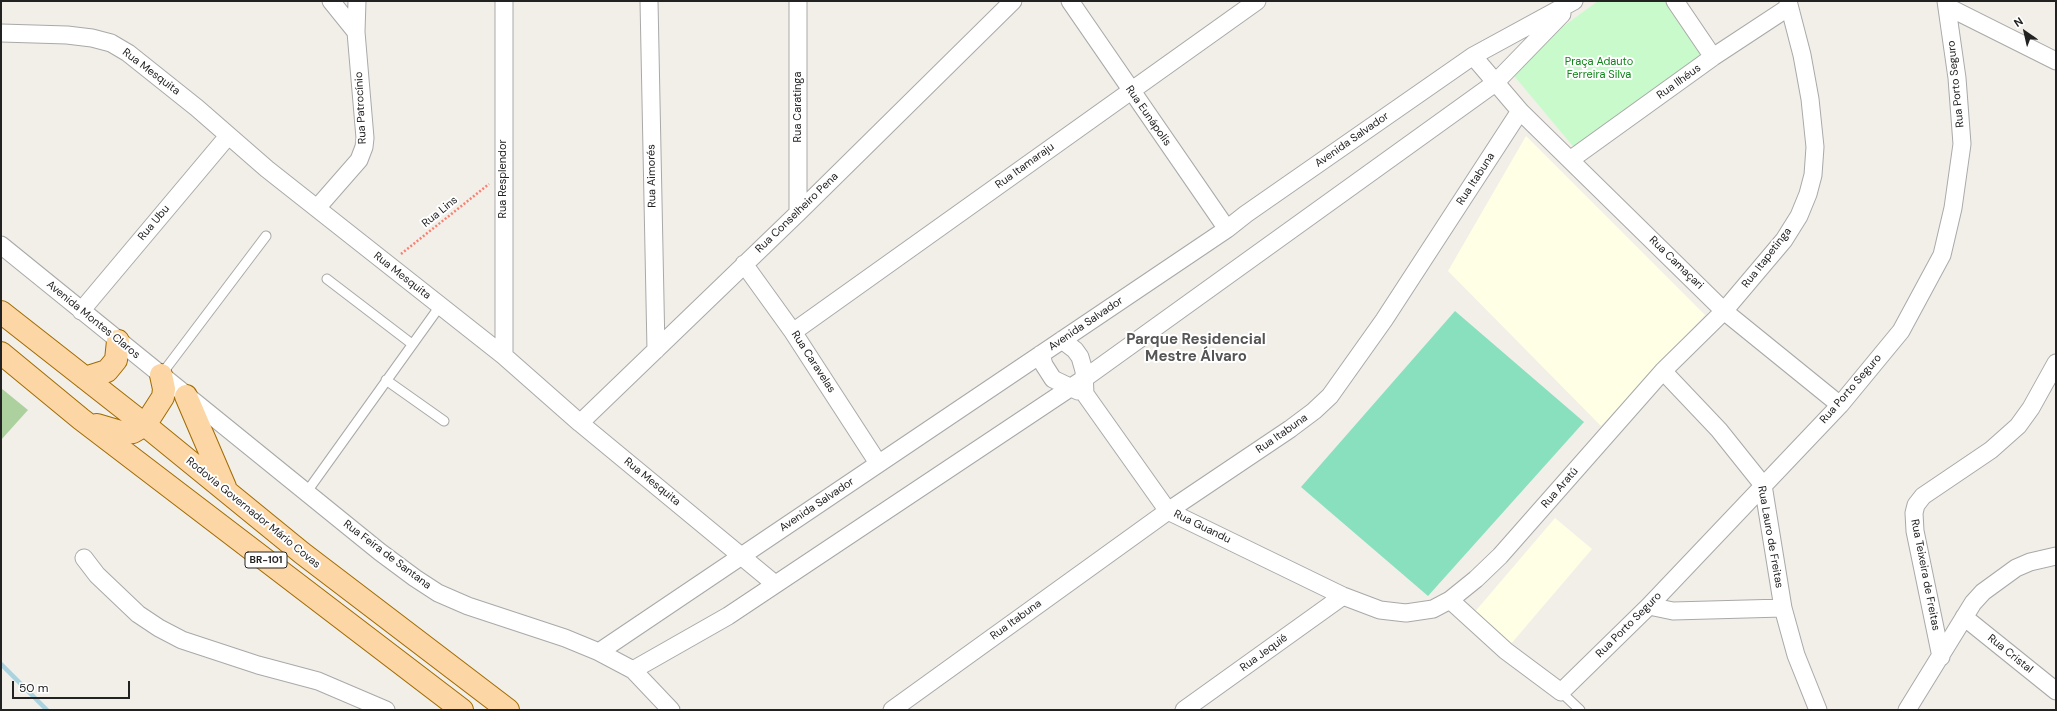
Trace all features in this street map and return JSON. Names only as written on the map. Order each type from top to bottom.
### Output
[{"type":"main road","name":"Rodovia Governador Mário Covas","points":[[1,312],[145,425],[302,553],[508,710]]},
{"type":"main road","points":[[85,378],[107,370],[116,360],[118,341]]},
{"type":"main road","name":"BR-101","points":[[1,353],[81,419],[462,710]]},
{"type":"main road","points":[[81,419],[124,433],[133,432],[145,425],[163,397],[164,389],[161,375]]},
{"type":"main road","points":[[186,396],[226,490]]},
{"type":"street","points":[[331,1],[356,32]]},
{"type":"street","name":"Rua Patrocínio","points":[[317,208],[356,163],[364,147],[356,32],[357,1]]},
{"type":"street","name":"Rua Resplendor","points":[[504,1],[504,356]]},
{"type":"street","name":"Rua Aimorés","points":[[649,1],[656,350]]},
{"type":"street","name":"Rua Caratinga","points":[[798,1],[798,213]]},
{"type":"street","name":"Rua Conselheiro Pena","points":[[580,423],[798,213],[1013,1]]},
{"type":"street","name":"Rua Eunápolis","points":[[1070,1],[1227,229]]},
{"type":"street","name":"Rua Itamaraju","points":[[793,332],[1130,90],[1257,1]]},
{"type":"street","name":"Avenida Salvador","points":[[599,652],[1227,229],[1253,209],[1473,56],[1575,1]]},
{"type":"street","name":"Avenida Salvador","points":[[634,670],[728,616],[1080,386],[1494,83],[1575,1]]},
{"type":"street","points":[[1675,1],[1713,57]]},
{"type":"street","name":"Rua Ilhéus","points":[[1570,160],[1788,4]]},
{"type":"street","name":"Rua Itapetinga","points":[[1663,370],[1724,310],[1784,240],[1799,216],[1808,194],[1813,175],[1815,147],[1810,99],[1802,55],[1788,4]]},
{"type":"street","points":[[1947,4],[2056,60]]},
{"type":"street","name":"Rua Porto Seguro","points":[[1561,692],[1649,606],[1840,405],[1901,331],[1942,255],[1953,208],[1962,144],[1947,4]]},
{"type":"street","name":"Rua Mesquita","points":[[1,34],[67,35],[92,38],[111,43],[128,53],[192,103],[228,136],[387,265],[504,356],[580,423],[743,556],[775,584]]},
{"type":"street","points":[[1473,56],[1494,83],[1520,111]]},
{"type":"street","name":"Rua Camaçari","points":[[1520,111],[1724,310],[1840,405]]},
{"type":"street","name":"Rua Itabuna","points":[[892,710],[1168,511],[1290,429],[1314,411],[1330,396],[1384,320],[1520,111]]},
{"type":"street","name":"Rua Ubu","points":[[81,311],[228,136]]},
{"type":"street","name":"Avenida Montes Claros","points":[[1,245],[186,396]]},
{"type":"street","name":"Rua Caravelas","points":[[744,264],[793,332],[878,463]]},
{"type":"street","name":"Rua Guandu","points":[[1062,340],[1075,350],[1080,357],[1080,386],[1168,511],[1344,596]]},
{"type":"street","name":"Rua Guandu","points":[[1041,354],[1044,365],[1053,379],[1080,386]]},
{"type":"street","name":"Rua Teixeira de Freitas","points":[[1941,657],[1915,531],[1914,513],[1916,504],[1923,496],[1991,450],[2018,426],[2031,408],[2056,363]]},
{"type":"street","name":"Rua Lauro de Freitas","points":[[1663,370],[1719,430],[1763,485],[1783,608],[1796,655],[1818,710]]},
{"type":"street","name":"Rua Aratú","points":[[1344,596],[1380,610],[1406,613],[1433,609],[1450,600],[1476,579],[1500,556],[1663,370]]},
{"type":"street","name":"Rua Feira de Santana","points":[[186,396],[380,552],[438,593],[468,606],[565,638],[599,652],[634,670],[671,710]]},
{"type":"street","points":[[1907,710],[1941,657],[1964,617],[1983,592],[1999,579],[2030,562],[2056,556]]},
{"type":"street","points":[[84,558],[97,575],[138,614],[159,628],[182,640],[258,665],[318,681],[386,710]]},
{"type":"street","name":"Rua Jequié","points":[[1184,710],[1344,596]]},
{"type":"street","points":[[1450,600],[1506,650],[1561,692]]},
{"type":"street","points":[[1649,606],[1673,611],[1783,608]]},
{"type":"street","name":"Rua Cristal","points":[[1964,617],[2056,691]]},
{"type":"lane","points":[[161,375],[266,236]]},
{"type":"lane","points":[[327,279],[412,344]]},
{"type":"lane","points":[[306,493],[440,306]]},
{"type":"lane","points":[[386,380],[444,421]]},
{"type":"lane","points":[[1561,692],[1580,710]]},
{"type":"path","name":"Rua Lins","points":[[387,265],[503,172]]},
{"type":"shaded area","points":[[1526,136],[1705,315],[1601,426],[1448,271]]},
{"type":"shaded area","points":[[1555,518],[1592,549],[1510,645],[1473,614]]},
{"type":"green space","name":"Praça Adauto Ferreira Silva","points":[[1598,1],[1666,1],[1706,58],[1577,151],[1510,71],[1521,57]]},
{"type":"green space","points":[[1455,311],[1584,422],[1428,596],[1301,487]]},
{"type":"green space","points":[[1,388],[28,410],[1,440]]},
{"type":"waterway","points":[[1,664],[47,710]]},
{"type":"district","name":"Parque Residencial Mestre Álvaro","points":[[1196,348]]}]
